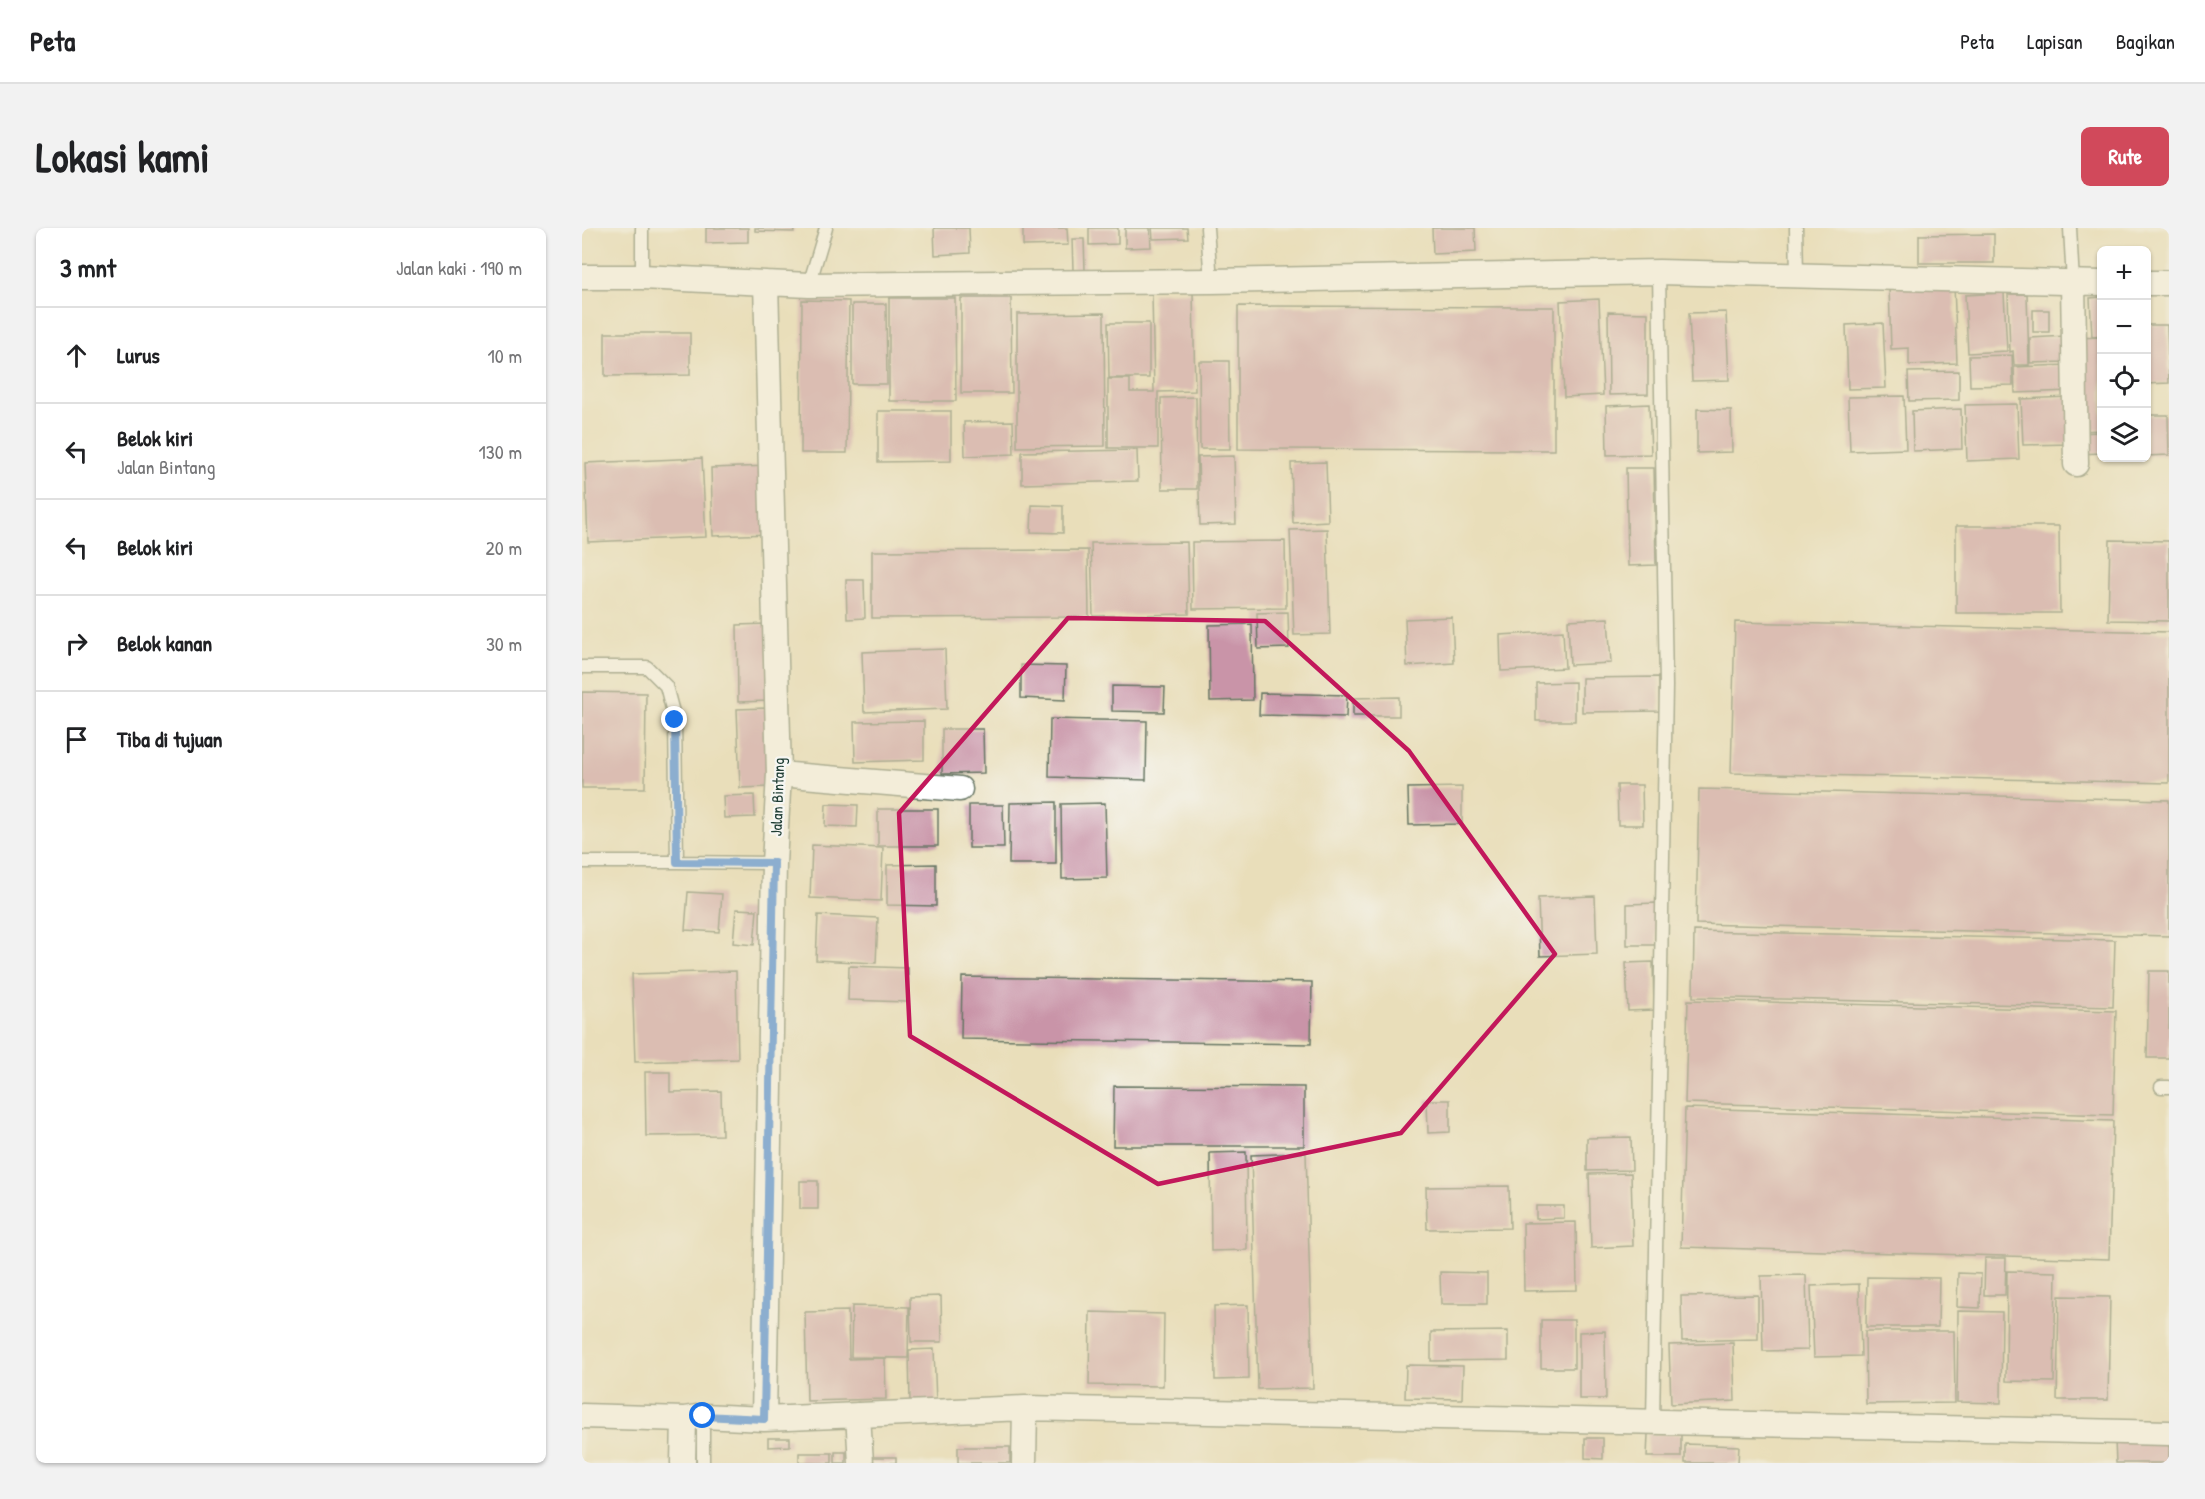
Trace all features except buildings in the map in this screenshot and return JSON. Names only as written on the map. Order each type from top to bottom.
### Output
[{"type":"street","points":[[582,277],[642,277],[809,285],[1211,281],[1659,272],[2097,283]]},
{"type":"street","name":"Jalan Bintang","points":[[764,1419],[774,863],[779,774],[766,283]]},
{"type":"street","points":[[2073,283],[2076,464]]},
{"type":"street","points":[[2151,283],[2169,283]]},
{"type":"street","points":[[779,774],[960,789]]},
{"type":"street","points":[[1024,1463],[1025,1407]]},
{"type":"street","points":[[582,1416],[764,1419],[1025,1407],[2169,1433]]},
{"type":"street","points":[[858,1415],[861,1463]]},
{"type":"street","points":[[683,1463],[693,1418]]},
{"type":"lane","points":[[642,228],[642,277]]},
{"type":"lane","points":[[809,285],[826,228]]},
{"type":"lane","points":[[1208,228],[1211,281]]},
{"type":"lane","points":[[1796,228],[1797,274]]},
{"type":"lane","points":[[2070,228],[2073,283]]},
{"type":"lane","points":[[1653,1422],[1666,686],[1659,272]]},
{"type":"lane","points":[[582,667],[646,667],[666,686],[675,720],[677,862]]},
{"type":"lane","points":[[582,862],[774,863]]},
{"type":"lane","points":[[693,1418],[703,1463]]},
{"type":"highlighted area","points":[[1068,618],[1265,621],[1409,751],[1555,954],[1401,1133],[1158,1184],[910,1036],[899,813]]},
{"type":"route","points":[[675,720],[677,862],[774,863],[764,1419],[703,1416]]}]
